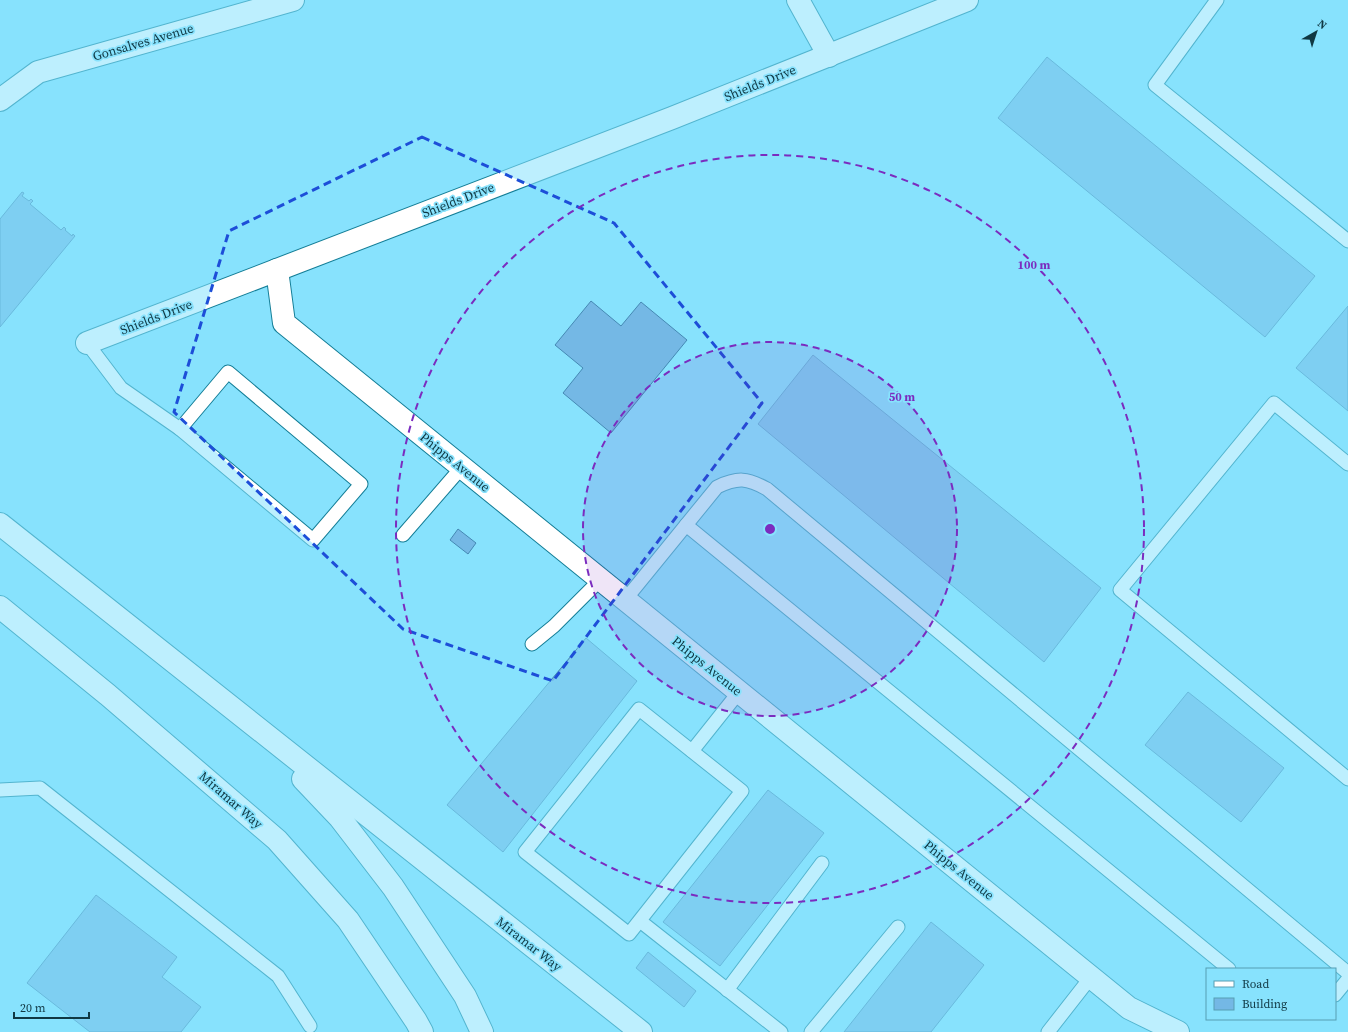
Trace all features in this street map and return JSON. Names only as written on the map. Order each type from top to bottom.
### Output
[{"type":"street","name":"Gonsalves Avenue","points":[[0,100],[38,72],[293,0]]},
{"type":"street","points":[[798,0],[829,56]]},
{"type":"street","name":"Shields Drive","points":[[87,343],[657,124],[967,0]]},
{"type":"street","name":"Phipps Avenue","points":[[277,270],[284,323],[1129,1008],[1178,1032]]},
{"type":"street","name":"Miramar Way","points":[[0,524],[641,1032]]},
{"type":"street","name":"Miramar Way","points":[[0,607],[108,695],[278,840],[348,920],[422,1032]]},
{"type":"street","name":"Miramar Way","points":[[173,662],[297,773],[340,818],[398,893],[465,996],[482,1032]]},
{"type":"lane","points":[[1218,0],[1155,85],[1348,242]]},
{"type":"lane","points":[[87,343],[121,388],[180,429],[313,540],[361,484],[228,372],[180,429]]},
{"type":"lane","points":[[1348,464],[1274,403],[1120,590],[1348,779]]},
{"type":"lane","points":[[403,536],[462,467]]},
{"type":"lane","points":[[625,600],[717,487],[729,481],[743,480],[756,483],[767,490],[1348,973]]},
{"type":"lane","points":[[686,525],[1227,968]]},
{"type":"lane","points":[[532,644],[554,626],[600,580]]},
{"type":"lane","points":[[692,752],[739,692]]},
{"type":"lane","points":[[639,709],[692,752],[742,791],[629,934],[525,852],[639,709]]},
{"type":"lane","points":[[0,790],[40,788],[278,976],[310,1026]]},
{"type":"lane","points":[[727,990],[822,863]]},
{"type":"lane","points":[[640,921],[780,1032]]},
{"type":"lane","points":[[812,1032],[898,927]]},
{"type":"lane","points":[[1048,1032],[1091,977]]},
{"type":"lane","points":[[1336,994],[1348,979]]},
{"type":"highlighted area","points":[[422,137],[614,223],[762,403],[553,681],[403,629],[174,412],[229,231]]},
{"type":"building","points":[[1047,57],[1315,276],[1265,337],[998,118]]},
{"type":"building","points":[[22,192],[24,193],[22,196],[29,201],[31,199],[33,201],[30,204],[61,230],[64,227],[66,229],[65,230],[72,236],[73,234],[75,236],[0,327],[0,219]]},
{"type":"building","points":[[591,301],[621,326],[641,302],[687,340],[611,433],[563,393],[583,368],[555,345]]},
{"type":"building","points":[[1348,306],[1348,411],[1296,368]]},
{"type":"building","points":[[813,355],[1101,588],[1044,662],[758,424]]},
{"type":"building","points":[[458,529],[476,543],[468,554],[450,540]]},
{"type":"building","points":[[586,638],[637,681],[503,852],[447,805]]},
{"type":"building","points":[[1188,692],[1284,768],[1241,822],[1145,745]]},
{"type":"building","points":[[768,790],[824,833],[720,966],[663,922]]},
{"type":"building","points":[[96,895],[177,957],[162,977],[201,1007],[181,1032],[90,1032],[27,983]]},
{"type":"building","points":[[931,922],[984,965],[931,1032],[844,1032]]},
{"type":"building","points":[[648,952],[696,991],[684,1007],[636,968]]}]
